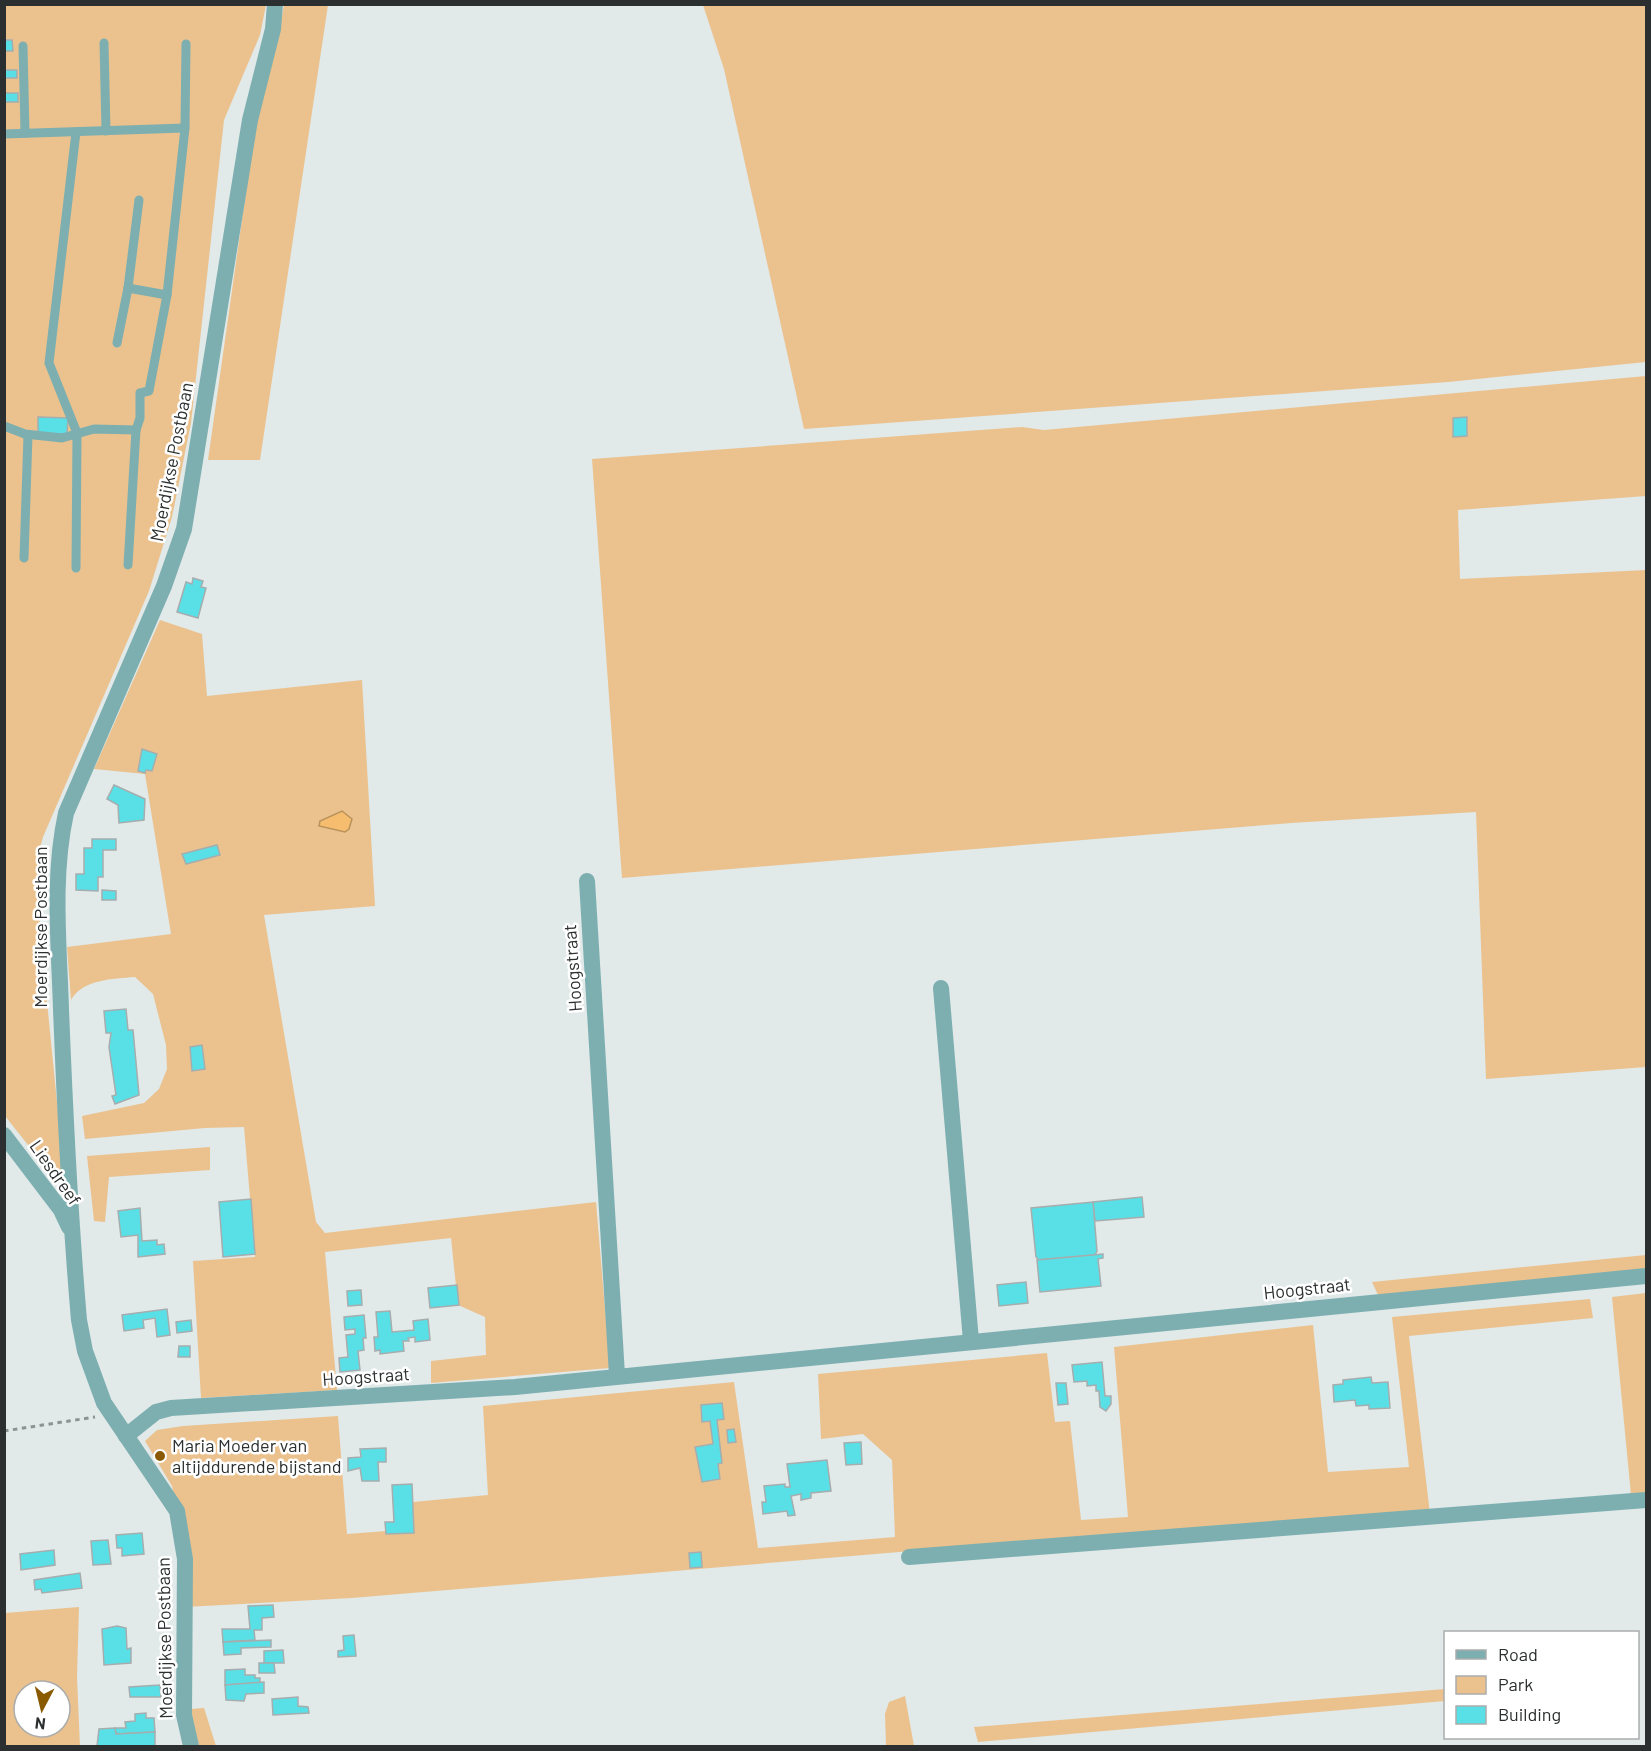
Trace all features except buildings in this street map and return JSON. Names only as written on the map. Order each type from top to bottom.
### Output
[{"type":"street","name":"Moerdijkse Postbaan","points":[[190,1746],[184,1715],[185,1558],[177,1511],[104,1403],[85,1351],[78,1320],[72,1235],[58,910],[58,848],[66,813],[164,586],[184,529],[250,120],[273,30],[275,4]]},
{"type":"street","name":"Hoogstraat","points":[[587,881],[617,1375]]},
{"type":"street","points":[[941,988],[971,1341]]},
{"type":"street","name":"Liesdreef","points":[[4,1135],[61,1210],[72,1235]]},
{"type":"street","name":"Hoogstraat","points":[[126,1436],[156,1412],[171,1408],[514,1387],[617,1375],[1647,1275]]},
{"type":"street","points":[[909,1557],[1647,1500]]},
{"type":"lane","points":[[104,43],[106,131]]},
{"type":"lane","points":[[128,566],[140,393],[149,391],[167,295],[185,128],[186,44]]},
{"type":"lane","points":[[22,46],[25,133]]},
{"type":"lane","points":[[4,134],[185,128]]},
{"type":"lane","points":[[76,132],[49,363],[77,433],[76,568]]},
{"type":"lane","points":[[117,343],[128,288],[139,200]]},
{"type":"lane","points":[[128,288],[167,295]]},
{"type":"lane","points":[[4,426],[28,435],[62,438],[94,429],[136,430]]},
{"type":"lane","points":[[24,558],[28,435]]},
{"type":"path","points":[[4,1431],[112,1414]]},
{"type":"green space","points":[[4,5],[266,5],[260,35],[224,120],[191,423],[172,517],[149,591],[43,837],[37,859],[40,931],[66,1193],[5,1116]]},
{"type":"green space","points":[[284,5],[328,5],[260,460],[208,460],[255,128],[276,48]]},
{"type":"green space","points":[[703,5],[1646,5],[1646,362],[1448,382],[804,429],[724,69]]},
{"type":"green space","points":[[1646,376],[1646,496],[1458,510],[1460,579],[1646,570],[1646,1067],[1486,1079],[1476,812],[1291,823],[622,878],[592,459],[1022,427],[1044,430]]},
{"type":"green space","points":[[160,620],[202,634],[207,696],[362,680],[375,906],[264,915],[316,1222],[325,1233],[596,1202],[610,1368],[431,1383],[431,1361],[486,1355],[485,1317],[458,1305],[451,1238],[325,1252],[337,1390],[201,1398],[193,1261],[255,1257],[244,1127],[205,1128],[85,1139],[82,1116],[144,1103],[159,1089],[167,1069],[166,1045],[153,994],[135,977],[99,981],[83,988],[71,1000],[67,947],[171,934],[145,774],[94,769]]},
{"type":"green space","points":[[210,1147],[210,1170],[109,1177],[105,1222],[94,1221],[87,1156]]},
{"type":"green space","points":[[1646,1255],[1646,1270],[1378,1295],[1372,1282]]},
{"type":"green space","points":[[1646,1293],[1646,1494],[1631,1495],[1612,1297]]},
{"type":"green space","points":[[1590,1299],[1593,1318],[1409,1336],[1430,1514],[971,1546],[352,1598],[185,1607],[178,1515],[172,1486],[145,1441],[157,1430],[183,1426],[338,1416],[347,1534],[413,1529],[413,1502],[488,1495],[483,1406],[734,1382],[758,1548],[895,1537],[892,1460],[863,1434],[821,1439],[818,1374],[1047,1353],[1055,1422],[1070,1421],[1081,1520],[1128,1517],[1114,1347],[1313,1325],[1328,1472],[1409,1467],[1392,1317]]},
{"type":"green space","points":[[79,1607],[77,1677],[80,1746],[5,1746],[5,1613]]},
{"type":"green space","points":[[1444,1689],[1444,1701],[978,1742],[974,1727]]},
{"type":"green space","points":[[905,1696],[914,1746],[886,1746],[885,1714],[889,1702]]},
{"type":"green space","points":[[204,1708],[216,1746],[199,1746],[190,1709]]},
{"type":"shaded area","points":[[342,811],[352,819],[349,829],[345,832],[319,826],[320,821]]},
{"type":"place","name":"Maria Moeder van altijddurende bijstand","points":[[160,1456]]}]
